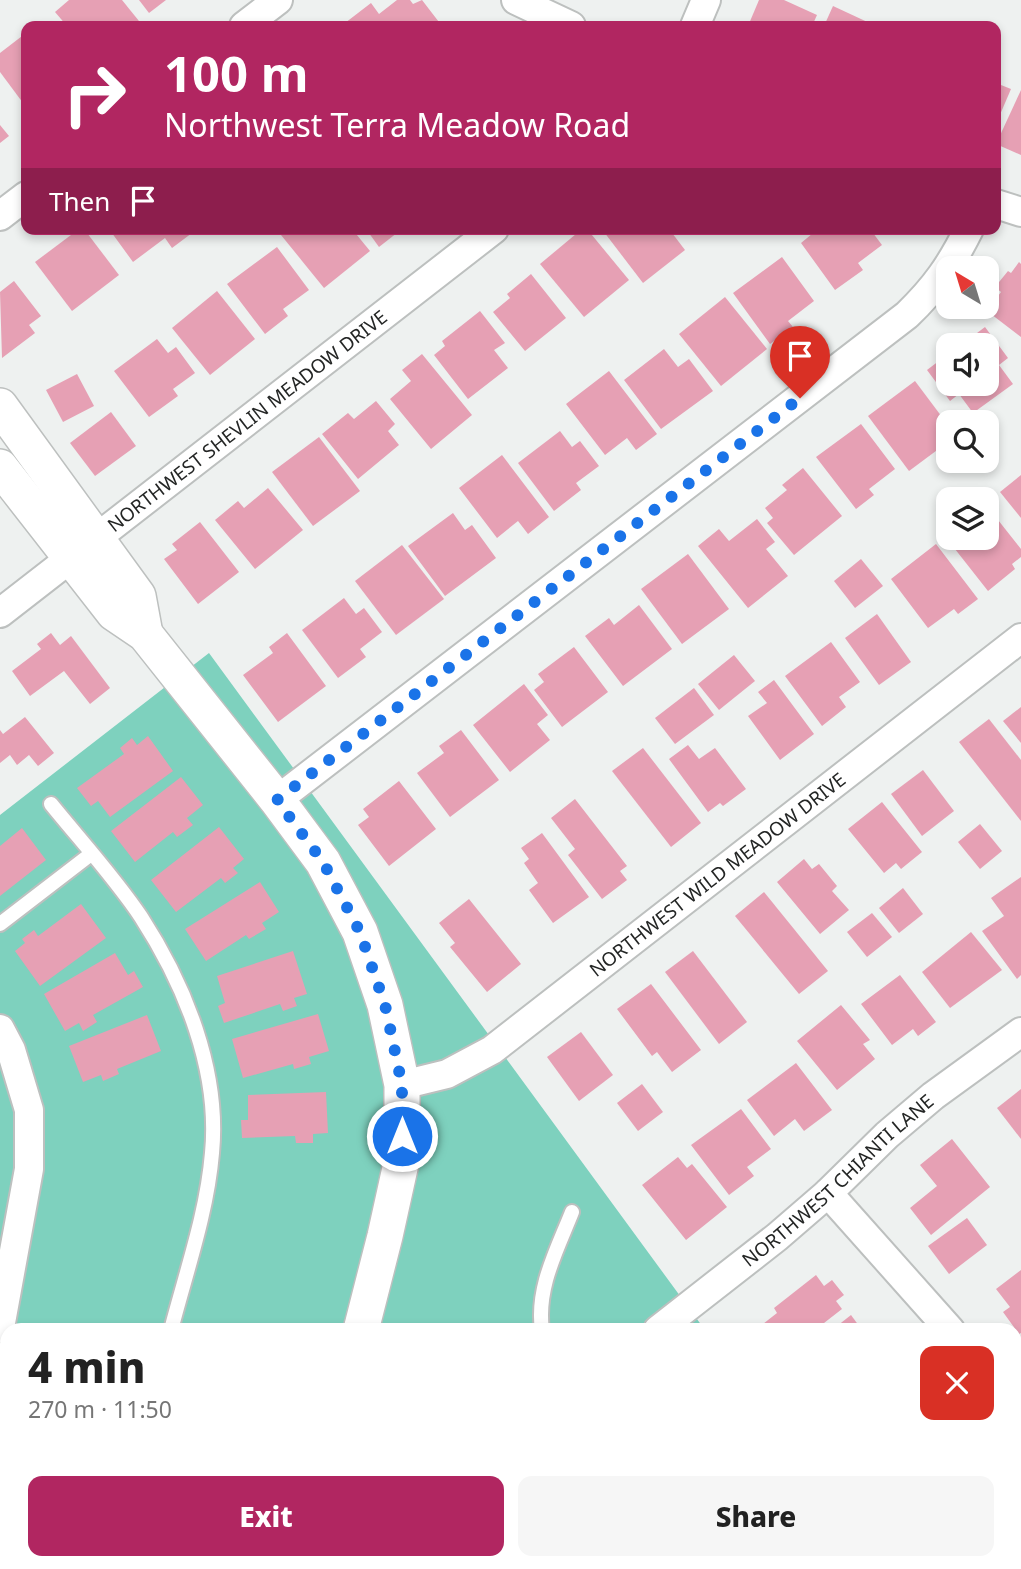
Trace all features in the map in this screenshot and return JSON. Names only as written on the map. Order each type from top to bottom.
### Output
[{"type":"street","points":[[251,21],[278,0]]},
{"type":"street","points":[[516,0],[560,21]]},
{"type":"street","points":[[697,21],[706,0]]},
{"type":"street","points":[[0,216],[21,200]]},
{"type":"street","points":[[1001,206],[1021,212]]},
{"type":"street","name":"NORTHWEST SHEVLIN MEADOW DRIVE","points":[[0,613],[486,235]]},
{"type":"street","points":[[277,800],[907,315],[934,289],[966,235]]},
{"type":"street","points":[[0,406],[84,549],[114,613],[145,634],[277,800],[323,862],[360,932],[385,1005],[402,1085],[402,1159],[362,1323]]},
{"type":"street","points":[[0,467],[84,549]]},
{"type":"street","name":"NORTHWEST WILD MEADOW DRIVE","points":[[402,1085],[447,1074],[492,1050],[1021,638]]},
{"type":"street","points":[[0,1029],[10,1050],[29,1110],[29,1169],[1,1323]]},
{"type":"street","name":"NORTHWEST CHIANTI LANE","points":[[667,1323],[777,1237],[933,1096],[1021,1032]]},
{"type":"street","points":[[828,1193],[944,1323]]},
{"type":"lane","points":[[51,804],[139,915],[167,962],[191,1016],[206,1068],[214,1115],[208,1189],[173,1323]]},
{"type":"lane","points":[[0,924],[91,854]]},
{"type":"lane","points":[[541,1323],[539,1310],[544,1283],[572,1212]]},
{"type":"green space","points":[[209,653],[700,1323],[0,1323],[0,815]]},
{"type":"building","points":[[69,0],[122,0],[139,21],[63,21],[55,12]]},
{"type":"building","points":[[139,0],[166,0],[149,13]]},
{"type":"building","points":[[397,0],[410,0],[413,4],[422,0],[438,21],[348,21],[371,3],[379,14]]},
{"type":"building","points":[[759,0],[784,0],[817,15],[814,21],[750,21]]},
{"type":"building","points":[[833,6],[865,21],[826,21]]},
{"type":"building","points":[[21,37],[21,100],[0,72],[0,53]]},
{"type":"building","points":[[1001,85],[1011,89],[1001,112]]},
{"type":"building","points":[[1021,90],[1021,155],[1001,146],[1001,133]]},
{"type":"building","points":[[0,125],[9,136],[0,143]]},
{"type":"building","points":[[71,235],[89,235],[119,275],[72,311],[35,262]]},
{"type":"building","points":[[113,235],[189,235],[172,248],[165,238],[133,262]]},
{"type":"building","points":[[281,235],[357,235],[370,251],[324,288]]},
{"type":"building","points":[[370,235],[394,235],[379,247]]},
{"type":"building","points":[[575,235],[592,235],[629,280],[584,317],[540,264]]},
{"type":"building","points":[[606,235],[674,235],[685,250],[643,283]]},
{"type":"building","points":[[811,235],[874,235],[882,245],[858,263],[863,270],[835,290],[801,243]]},
{"type":"building","points":[[277,247],[309,290],[283,309],[288,316],[265,334],[227,284]]},
{"type":"building","points":[[782,257],[814,301],[788,321],[793,327],[770,344],[733,293]]},
{"type":"building","points":[[1019,262],[1021,337],[997,319],[1001,292],[999,282],[1008,271],[1011,273]]},
{"type":"building","points":[[531,274],[566,318],[525,351],[493,312],[510,298],[507,294]]},
{"type":"building","points":[[14,281],[41,316],[29,325],[35,333],[2,358],[0,292]]},
{"type":"building","points":[[217,291],[255,339],[210,375],[172,328]]},
{"type":"building","points":[[725,297],[767,349],[721,386],[679,334]]},
{"type":"building","points":[[480,311],[505,343],[494,350],[508,368],[468,399],[434,355],[445,346],[442,341]]},
{"type":"building","points":[[985,327],[989,333],[977,333]]},
{"type":"building","points":[[157,339],[168,353],[176,347],[195,373],[173,389],[178,396],[149,417],[114,371]]},
{"type":"building","points":[[999,346],[1008,358],[999,365]]},
{"type":"building","points":[[664,349],[678,367],[689,359],[713,391],[661,429],[624,380]]},
{"type":"building","points":[[422,354],[472,415],[431,449],[390,399],[411,381],[402,370]]},
{"type":"building","points":[[936,363],[936,382],[927,370]]},
{"type":"building","points":[[999,365],[1013,384],[999,394]]},
{"type":"building","points":[[609,371],[657,434],[636,450],[627,438],[605,455],[566,404]]},
{"type":"building","points":[[77,374],[94,406],[63,422],[46,390]]},
{"type":"building","points":[[915,381],[937,410],[936,451],[909,471],[868,416]]},
{"type":"building","points":[[960,396],[996,396],[977,410],[971,410]]},
{"type":"building","points":[[376,401],[395,424],[388,431],[399,445],[358,479],[322,434],[348,413],[354,419]]},
{"type":"building","points":[[111,412],[136,446],[95,476],[70,443]]},
{"type":"building","points":[[861,424],[895,469],[869,489],[874,495],[856,509],[816,457]]},
{"type":"building","points":[[560,431],[572,447],[580,441],[599,466],[576,483],[581,490],[554,511],[518,463]]},
{"type":"building","points":[[319,437],[360,491],[313,526],[272,472]]},
{"type":"building","points":[[502,455],[549,517],[528,534],[518,521],[497,538],[459,488]]},
{"type":"building","points":[[803,468],[842,516],[794,555],[767,523],[773,518],[765,508],[787,490],[782,485]]},
{"type":"building","points":[[1021,475],[1021,518],[1000,492]]},
{"type":"building","points":[[268,488],[303,530],[255,569],[215,520],[238,501],[244,508]]},
{"type":"building","points":[[453,513],[465,530],[472,525],[496,558],[445,596],[408,546]]},
{"type":"building","points":[[757,519],[775,542],[766,549],[788,576],[748,608],[698,546],[719,529],[729,541]]},
{"type":"building","points":[[999,521],[1021,549],[1021,557],[1012,564],[1015,569],[988,591],[956,550],[999,550]]},
{"type":"building","points":[[200,522],[239,572],[198,604],[164,559],[177,550],[172,544]]},
{"type":"building","points":[[936,544],[936,550],[941,550],[978,599],[958,614],[954,609],[928,628],[891,579]]},
{"type":"building","points":[[402,545],[444,599],[396,635],[355,581]]},
{"type":"building","points":[[688,554],[729,609],[682,644],[641,589]]},
{"type":"building","points":[[861,559],[883,586],[855,608],[834,581]]},
{"type":"building","points":[[344,598],[356,614],[364,608],[382,632],[360,649],[366,657],[338,678],[302,630]]},
{"type":"building","points":[[639,605],[672,649],[623,686],[585,636],[609,618],[614,625]]},
{"type":"building","points":[[877,614],[911,662],[879,685],[845,638]]},
{"type":"building","points":[[51,633],[60,645],[71,636],[110,688],[90,704],[64,671],[30,696],[12,671],[41,649],[37,644]]},
{"type":"building","points":[[287,633],[326,686],[278,722],[243,675],[273,653],[269,647]]},
{"type":"building","points":[[831,642],[860,682],[839,697],[846,707],[822,726],[785,676]]},
{"type":"building","points":[[574,647],[608,692],[562,727],[534,690],[544,682],[538,674]]},
{"type":"building","points":[[734,655],[755,681],[719,710],[698,684]]},
{"type":"building","points":[[774,680],[814,734],[780,760],[748,716],[767,703],[758,692]]},
{"type":"building","points":[[524,684],[548,715],[537,724],[550,740],[510,772],[473,725]]},
{"type":"building","points":[[694,688],[714,715],[675,744],[655,718]]},
{"type":"building","points":[[1021,707],[1021,743],[1003,721]]},
{"type":"building","points":[[25,717],[54,753],[38,766],[29,755],[17,765],[10,755],[0,763],[0,730],[3,734]]},
{"type":"building","points":[[989,719],[1021,760],[1021,821],[959,742]]},
{"type":"building","points":[[461,730],[499,780],[450,817],[417,773],[444,753],[439,746]]},
{"type":"building","points":[[148,736],[173,771],[110,817],[98,801],[91,806],[77,788],[124,754],[120,748],[132,738],[137,745]]},
{"type":"building","points":[[688,745],[699,759],[715,748],[746,789],[723,806],[720,803],[708,812],[669,759]]},
{"type":"building","points":[[643,748],[701,823],[671,847],[612,771]]},
{"type":"building","points":[[923,770],[954,811],[922,836],[891,794]]},
{"type":"building","points":[[181,777],[203,805],[187,818],[193,825],[177,837],[173,832],[135,862],[111,831]]},
{"type":"building","points":[[399,781],[436,829],[389,866],[358,825],[369,817],[363,809]]},
{"type":"building","points":[[575,799],[627,866],[620,871],[627,880],[602,899],[568,855],[575,849],[551,818]]},
{"type":"building","points":[[882,802],[922,852],[901,869],[896,863],[884,873],[848,829]]},
{"type":"building","points":[[980,824],[1002,851],[980,869],[958,842]]},
{"type":"building","points":[[219,827],[244,859],[233,868],[238,873],[225,883],[221,878],[176,912],[151,880]]},
{"type":"building","points":[[22,828],[46,860],[0,896],[0,846]]},
{"type":"building","points":[[542,833],[589,897],[553,923],[529,890],[538,883],[524,863],[529,859],[521,848]]},
{"type":"building","points":[[804,859],[812,869],[819,864],[837,886],[832,891],[849,910],[820,934],[777,882]]},
{"type":"building","points":[[1021,877],[1021,975],[1017,979],[982,931],[1004,916],[991,898]]},
{"type":"building","points":[[260,882],[279,912],[262,923],[266,929],[249,939],[246,935],[206,961],[185,929]]},
{"type":"building","points":[[903,888],[923,914],[899,933],[879,908]]},
{"type":"building","points":[[764,892],[828,971],[799,994],[735,916]]},
{"type":"building","points":[[469,899],[521,964],[487,992],[450,947],[455,943],[439,923]]},
{"type":"building","points":[[81,904],[106,938],[40,986],[15,951],[25,943],[22,939],[34,930],[38,936]]},
{"type":"building","points":[[872,913],[892,937],[867,957],[847,932]]},
{"type":"building","points":[[971,932],[1002,970],[950,1008],[922,972]]},
{"type":"building","points":[[293,951],[307,994],[294,998],[297,1006],[283,1011],[280,1004],[224,1023],[218,1006],[225,1003],[217,976]]},
{"type":"building","points":[[693,951],[747,1022],[719,1044],[665,972]]},
{"type":"building","points":[[115,953],[128,975],[134,971],[143,987],[93,1015],[97,1022],[83,1031],[79,1023],[65,1031],[44,994]]},
{"type":"building","points":[[900,975],[936,1022],[918,1036],[913,1029],[892,1045],[861,1004]]},
{"type":"building","points":[[651,984],[701,1050],[672,1072],[657,1052],[652,1056],[617,1009]]},
{"type":"building","points":[[841,1005],[870,1040],[863,1044],[875,1059],[837,1090],[797,1041]]},
{"type":"building","points":[[318,1014],[329,1051],[309,1057],[311,1064],[294,1069],[293,1064],[243,1078],[232,1039]]},
{"type":"building","points":[[147,1015],[161,1051],[117,1069],[119,1074],[103,1081],[101,1075],[83,1082],[69,1046]]},
{"type":"building","points":[[581,1032],[613,1075],[579,1101],[547,1057]]},
{"type":"building","points":[[796,1063],[832,1110],[804,1131],[795,1119],[774,1136],[747,1100]]},
{"type":"building","points":[[642,1084],[663,1112],[638,1131],[617,1103]]},
{"type":"building","points":[[1021,1089],[1021,1139],[997,1108]]},
{"type":"building","points":[[326,1092],[328,1133],[313,1134],[313,1143],[296,1143],[295,1136],[242,1138],[241,1120],[248,1120],[248,1095]]},
{"type":"building","points":[[741,1109],[771,1149],[747,1167],[754,1176],[729,1195],[691,1145]]},
{"type":"building","points":[[952,1139],[990,1187],[931,1235],[910,1208],[937,1186],[920,1165]]},
{"type":"building","points":[[678,1157],[687,1168],[692,1164],[727,1207],[686,1240],[642,1185]]},
{"type":"building","points":[[967,1218],[987,1245],[949,1274],[928,1246]]},
{"type":"building","points":[[1021,1270],[1021,1323],[1011,1323],[1003,1312],[1010,1307],[996,1289]]},
{"type":"building","points":[[816,1275],[824,1286],[832,1280],[844,1295],[836,1301],[842,1309],[824,1323],[764,1323],[777,1313],[774,1308]]},
{"type":"building","points":[[851,1315],[857,1323],[841,1323]]},
{"type":"route","points":[[402,1136],[402,1085],[385,1005],[360,932],[323,862],[277,800],[800,398]]}]
